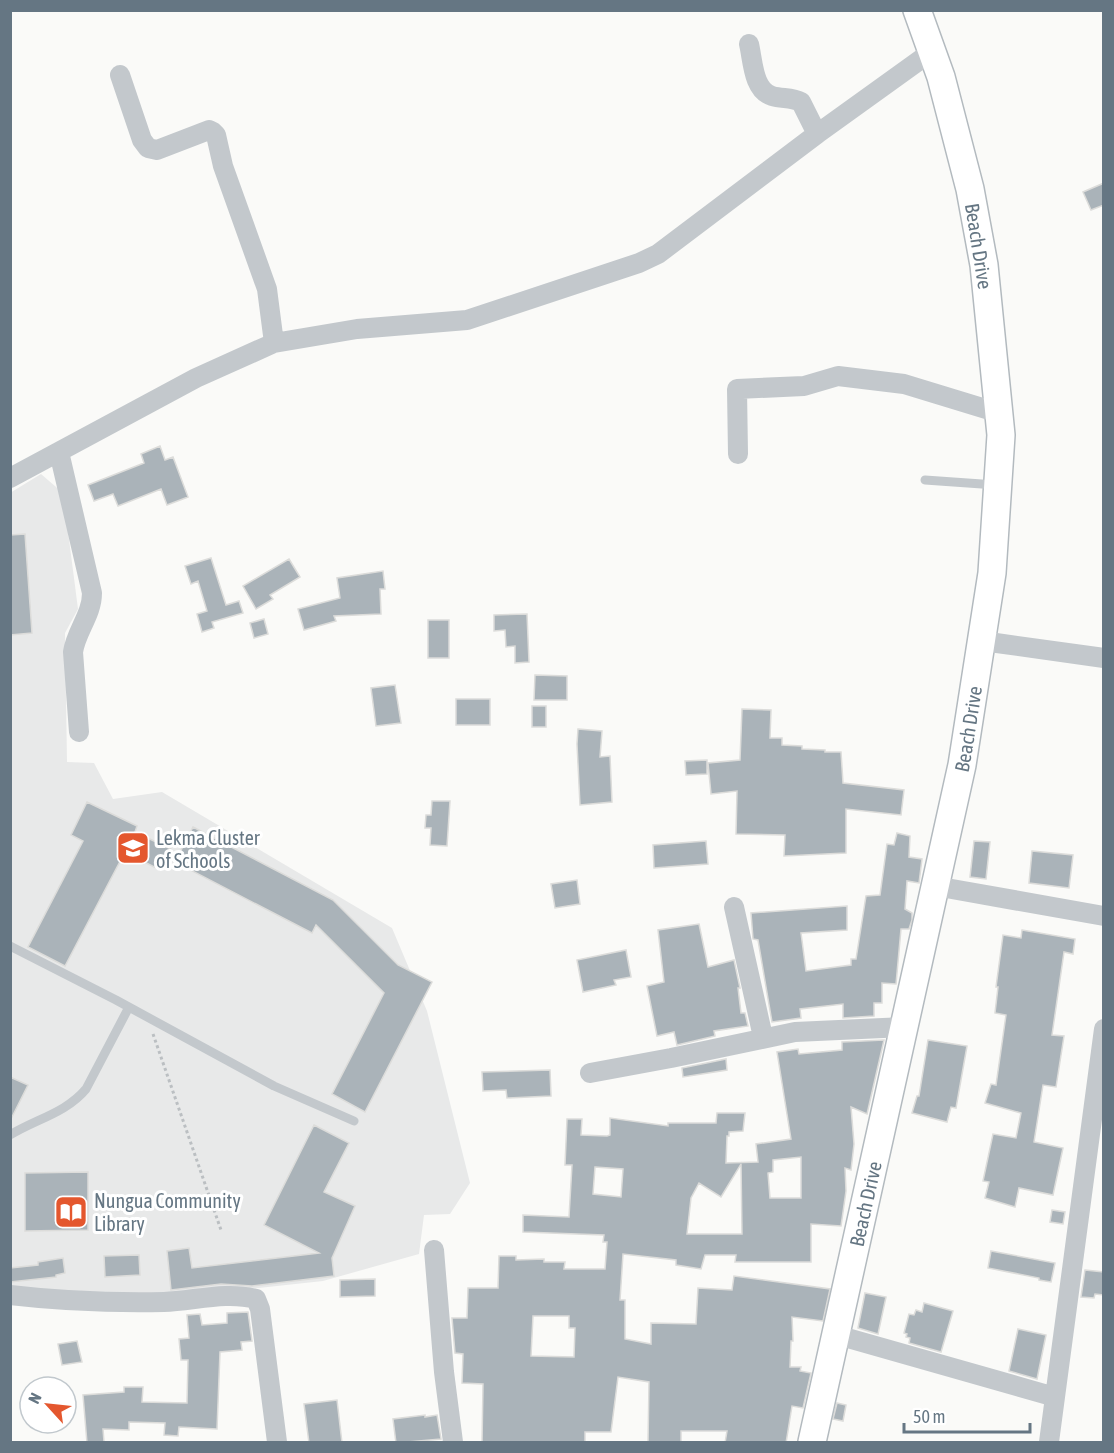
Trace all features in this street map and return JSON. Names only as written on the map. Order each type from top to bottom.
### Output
[{"type":"street","name":"Beach Drive","points":[[812,1443],[962,765],[992,573],[1001,435],[984,265],[972,200],[941,77],[917,10]]},
{"type":"street","points":[[749,44],[758,85],[772,96],[801,102],[817,134]]},
{"type":"street","points":[[10,478],[196,378],[274,343],[357,329],[467,320],[639,263],[658,254],[817,134],[931,52]]},
{"type":"street","points":[[120,75],[142,140],[148,148],[157,150],[209,130],[216,135],[223,166],[267,289],[274,343]]},
{"type":"street","points":[[738,454],[737,389],[804,386],[838,376],[904,384],[999,413]]},
{"type":"street","points":[[59,452],[92,593],[89,612],[74,641],[79,732]]},
{"type":"street","points":[[982,641],[1104,658]]},
{"type":"street","points":[[935,886],[1104,916]]},
{"type":"street","points":[[734,907],[763,1037]]},
{"type":"street","points":[[590,1072],[795,1032],[905,1027]]},
{"type":"street","points":[[1049,1443],[1104,1029]]},
{"type":"street","points":[[434,1250],[444,1371],[453,1443]]},
{"type":"street","points":[[10,1295],[51,1299],[152,1302],[242,1295],[256,1299],[260,1309],[277,1443]]},
{"type":"street","points":[[837,1335],[1055,1397]]},
{"type":"lane","points":[[925,480],[998,485]]},
{"type":"lane","points":[[10,946],[129,1007],[274,1086],[354,1121]]},
{"type":"lane","points":[[10,1135],[66,1107],[78,1098],[86,1089],[129,1007]]},
{"type":"path","points":[[147,1018],[221,1230]]},
{"type":"shaded area","name":"Lekma Cluster of Schools","points":[[41,474],[63,493],[78,609],[65,633],[67,762],[94,763],[113,799],[162,792],[392,928],[427,1011],[470,1183],[450,1214],[424,1215],[419,1254],[323,1281],[155,1299],[11,1294],[10,493]]},
{"type":"building","points":[[1104,183],[1104,205],[1091,210],[1083,192]]},
{"type":"building","points":[[160,446],[165,460],[173,457],[188,497],[167,505],[161,489],[118,506],[113,494],[94,501],[88,485],[144,463],[141,454]]},
{"type":"building","points":[[25,534],[32,633],[10,635],[10,535]]},
{"type":"building","points":[[211,558],[226,605],[239,601],[243,613],[212,622],[214,628],[202,632],[197,614],[207,611],[198,581],[191,584],[185,566]]},
{"type":"building","points":[[289,559],[300,577],[270,595],[273,599],[256,609],[243,586]]},
{"type":"building","points":[[383,571],[385,589],[380,589],[381,614],[334,616],[336,621],[304,630],[298,609],[340,598],[337,578]]},
{"type":"building","points":[[527,614],[529,662],[515,663],[515,646],[506,647],[505,630],[494,631],[494,615]]},
{"type":"building","points":[[264,619],[268,634],[254,638],[250,623]]},
{"type":"building","points":[[428,620],[449,620],[449,658],[428,658]]},
{"type":"building","points":[[535,675],[567,676],[567,700],[534,700]]},
{"type":"building","points":[[395,685],[401,723],[376,726],[371,688]]},
{"type":"building","points":[[456,699],[490,699],[490,725],[456,725]]},
{"type":"building","points":[[532,706],[546,706],[546,727],[532,727]]},
{"type":"building","points":[[742,709],[771,710],[770,738],[782,738],[782,745],[802,746],[802,749],[825,750],[825,752],[841,752],[843,783],[904,790],[901,815],[846,809],[846,853],[784,856],[785,835],[736,834],[737,791],[711,794],[708,763],[740,760]]},
{"type":"building","points":[[578,729],[602,731],[600,757],[610,756],[612,802],[580,805]]},
{"type":"building","points":[[707,760],[707,774],[686,775],[685,761]]},
{"type":"building","points":[[432,801],[450,801],[447,846],[430,845],[431,828],[425,828],[426,815],[431,815]]},
{"type":"building","points":[[87,802],[137,826],[135,832],[171,849],[160,870],[125,852],[65,966],[28,947],[83,841],[71,835]]},
{"type":"building","points":[[193,827],[333,900],[398,965],[432,982],[365,1112],[332,1094],[384,993],[316,925],[312,933],[175,862]]},
{"type":"building","points":[[897,833],[910,836],[909,857],[922,859],[919,883],[907,881],[905,909],[912,913],[912,920],[909,929],[901,929],[896,984],[882,983],[882,1003],[874,1003],[874,1016],[843,1018],[843,1004],[800,1009],[801,1018],[772,1022],[758,940],[753,939],[751,913],[847,906],[847,930],[801,933],[806,971],[851,965],[851,959],[856,959],[866,896],[880,895],[887,844],[894,845]]},
{"type":"building","points":[[706,841],[708,864],[654,868],[653,845]]},
{"type":"building","points":[[974,841],[990,842],[986,879],[970,877]]},
{"type":"building","points":[[1032,851],[1073,855],[1069,888],[1029,883]]},
{"type":"building","points":[[577,880],[580,904],[555,908],[551,884]]},
{"type":"building","points":[[699,924],[708,967],[734,960],[740,988],[738,988],[741,1013],[745,1013],[748,1026],[714,1031],[715,1036],[677,1045],[674,1032],[657,1036],[647,986],[664,982],[658,930]]},
{"type":"building","points":[[1022,930],[1075,939],[1073,954],[1064,952],[1052,1035],[1064,1036],[1056,1087],[1043,1085],[1034,1142],[1063,1148],[1053,1195],[1019,1188],[1015,1207],[985,1198],[989,1182],[983,1181],[993,1134],[1016,1138],[1021,1113],[985,1103],[991,1084],[996,1085],[1006,1015],[995,1013],[1003,935],[1021,938]]},
{"type":"building","points":[[626,950],[631,977],[614,980],[616,985],[583,992],[577,960]]},
{"type":"building","points":[[884,1040],[867,1114],[851,1107],[854,1144],[851,1170],[845,1168],[846,1191],[841,1226],[811,1224],[811,1262],[735,1262],[736,1255],[705,1255],[701,1269],[676,1265],[676,1260],[623,1254],[620,1300],[625,1300],[625,1339],[651,1344],[651,1323],[696,1324],[698,1288],[732,1290],[734,1276],[830,1289],[823,1321],[792,1317],[793,1341],[791,1341],[790,1367],[801,1367],[800,1371],[811,1373],[803,1408],[792,1406],[786,1443],[725,1443],[727,1431],[681,1431],[681,1443],[648,1443],[649,1382],[618,1377],[611,1432],[585,1432],[585,1442],[482,1443],[483,1384],[462,1383],[463,1354],[455,1353],[452,1318],[467,1318],[468,1288],[498,1288],[499,1256],[516,1256],[516,1260],[544,1259],[544,1262],[565,1262],[564,1269],[605,1269],[607,1242],[603,1242],[604,1235],[523,1232],[523,1215],[569,1217],[572,1165],[565,1165],[567,1119],[582,1119],[581,1135],[607,1136],[610,1135],[610,1118],[668,1126],[668,1123],[716,1123],[717,1113],[745,1113],[743,1131],[729,1132],[727,1136],[726,1163],[758,1162],[756,1144],[791,1139],[777,1052],[798,1049],[799,1054],[842,1050],[842,1042]],"holes":[[[801,1157],[801,1198],[770,1198],[768,1173],[773,1172],[773,1160]],[[741,1164],[742,1234],[687,1234],[691,1198],[699,1183],[721,1197]],[[595,1167],[623,1169],[621,1197],[593,1194]],[[533,1316],[569,1316],[569,1328],[575,1328],[574,1357],[531,1356]]]},
{"type":"building","points":[[928,1040],[967,1046],[956,1108],[951,1107],[947,1122],[912,1113],[917,1096],[919,1096]]},
{"type":"building","points":[[726,1059],[727,1070],[683,1077],[682,1068]]},
{"type":"building","points":[[550,1070],[551,1096],[507,1098],[506,1090],[483,1091],[482,1072]]},
{"type":"building","points":[[10,1077],[28,1085],[10,1121]]},
{"type":"building","points":[[314,1125],[349,1143],[324,1192],[355,1206],[332,1258],[334,1276],[252,1286],[221,1284],[171,1290],[167,1251],[189,1248],[192,1268],[319,1253],[264,1225]]},
{"type":"building","points":[[88,1172],[88,1230],[25,1231],[25,1173]]},
{"type":"building","points":[[1052,1210],[1065,1212],[1063,1224],[1050,1222]]},
{"type":"building","points":[[991,1251],[1055,1263],[1051,1282],[988,1268]]},
{"type":"building","points":[[139,1255],[140,1275],[105,1277],[104,1256]]},
{"type":"building","points":[[63,1258],[65,1273],[56,1275],[56,1277],[10,1282],[10,1268],[38,1265],[38,1262]]},
{"type":"building","points":[[1085,1270],[1104,1272],[1104,1295],[1095,1294],[1094,1298],[1081,1297]]},
{"type":"building","points":[[375,1279],[375,1296],[340,1297],[340,1280]]},
{"type":"building","points":[[865,1293],[886,1297],[878,1334],[858,1328]]},
{"type":"building","points":[[924,1303],[953,1311],[941,1352],[909,1343],[910,1338],[904,1333],[909,1314],[914,1315],[916,1310],[922,1312]]},
{"type":"building","points":[[248,1312],[252,1341],[241,1342],[242,1350],[220,1352],[217,1429],[179,1427],[178,1436],[164,1435],[165,1423],[129,1422],[129,1430],[103,1429],[104,1442],[87,1443],[83,1395],[124,1392],[124,1387],[143,1387],[142,1402],[187,1403],[188,1360],[181,1360],[179,1339],[189,1338],[187,1315],[200,1314],[202,1325],[227,1323],[227,1313]]},
{"type":"building","points":[[1018,1329],[1046,1335],[1037,1379],[1009,1371]]},
{"type":"building","points":[[77,1341],[82,1362],[62,1365],[58,1344]]},
{"type":"building","points":[[337,1400],[342,1443],[309,1443],[304,1404]]},
{"type":"building","points":[[837,1403],[846,1405],[843,1421],[833,1419]]},
{"type":"building","points":[[425,1415],[425,1417],[437,1415],[441,1439],[396,1443],[393,1419]]},
{"type":"place","name":"Lekma Cluster of Schools","points":[[133,848]]},
{"type":"place","name":"Nungua Community Library","points":[[71,1212]]}]
